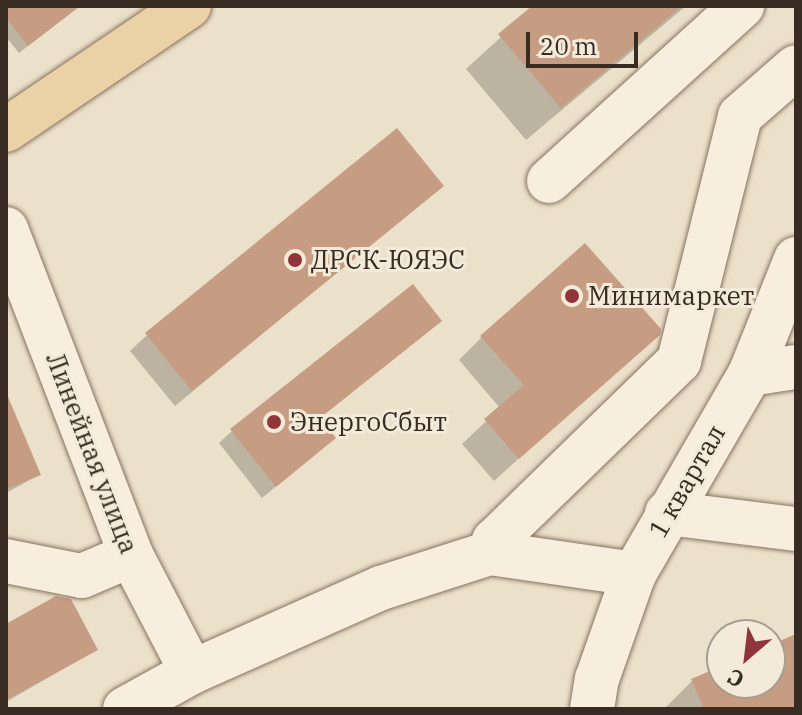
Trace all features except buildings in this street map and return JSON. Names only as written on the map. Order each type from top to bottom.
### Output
[{"type":"main road","points":[[6,130],[189,6]]},
{"type":"street","points":[[549,181],[742,6]]},
{"type":"street","points":[[490,553],[494,541],[679,361],[740,116],[796,67]]},
{"type":"street","name":"Линейная улица","points":[[6,229],[131,555],[192,672]]},
{"type":"street","name":"1 квартал","points":[[592,709],[597,679],[634,574],[750,374],[796,259]]},
{"type":"street","points":[[750,374],[796,367]]},
{"type":"street","points":[[667,513],[796,529]]},
{"type":"street","points":[[125,709],[192,672],[381,588],[490,553],[634,574]]},
{"type":"street","points":[[6,561],[82,576],[131,555]]},
{"type":"place","name":"ДРСК-ЮЯЭС","points":[[295,260]]},
{"type":"place","name":"Минимаркет","points":[[572,296]]},
{"type":"place","name":"ЭнергоСбыт","points":[[274,422]]}]
